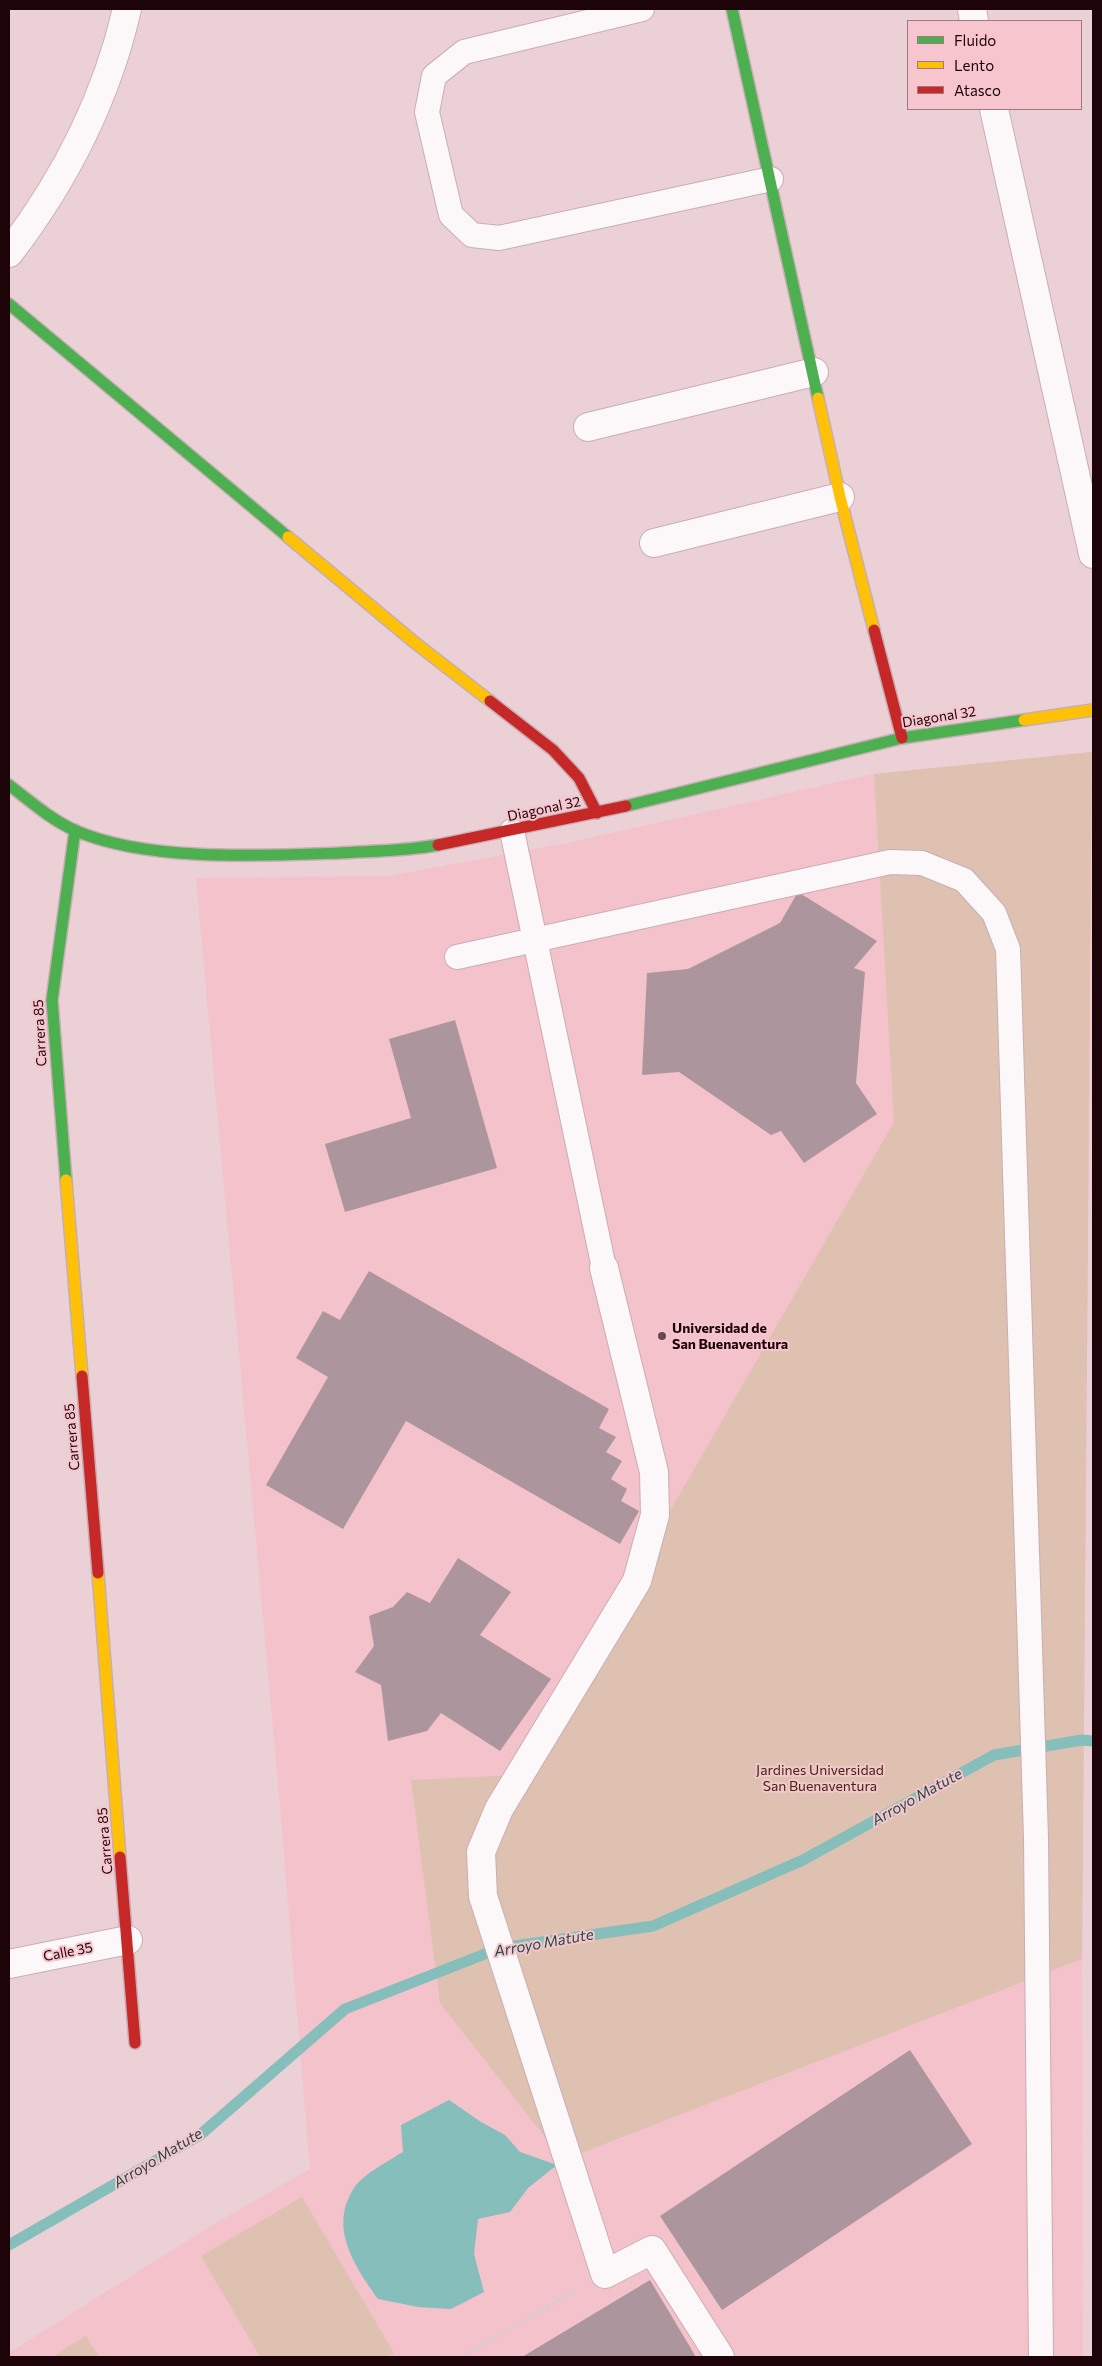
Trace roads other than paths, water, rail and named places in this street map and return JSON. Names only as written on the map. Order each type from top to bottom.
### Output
[{"type":"street","points":[[9,253],[37,216],[76,150],[100,99],[127,9]]},
{"type":"street","points":[[732,9],[814,372],[840,497],[902,738]]},
{"type":"street","points":[[994,110],[1093,554]]},
{"type":"street","points":[[9,304],[414,642],[553,750],[579,778],[597,813]]},
{"type":"street","points":[[588,427],[814,372]]},
{"type":"street","points":[[654,543],[840,497]]},
{"type":"street","name":"Diagonal 32","points":[[9,785],[43,812],[75,830],[132,847],[197,854],[307,854],[418,849],[597,813],[902,738],[1093,710]]},
{"type":"street","name":"Carrera 85","points":[[75,830],[52,1000],[135,2044]]},
{"type":"street","points":[[604,1268],[654,1472],[655,1515],[637,1581],[499,1809],[481,1852],[483,1896],[605,2274],[652,2250],[720,2357]]},
{"type":"street","name":"Calle 35","points":[[9,1964],[128,1940]]},
{"type":"lane","points":[[642,9],[464,52],[434,76],[427,112],[451,215],[472,235],[499,238],[770,179]]},
{"type":"lane","points":[[512,831],[604,1268]]},
{"type":"lane","points":[[457,957],[890,862],[922,863],[964,880],[994,912],[1008,949],[1036,1838],[1041,2357]]},
{"type":"water","points":[[449,2100],[481,2122],[505,2135],[520,2152],[557,2165],[528,2188],[510,2212],[478,2219],[474,2254],[484,2292],[451,2309],[418,2307],[378,2299],[353,2260],[348,2246],[344,2232],[347,2203],[354,2188],[363,2178],[403,2152],[401,2125]]},
{"type":"waterway","name":"Arroyo Matute","points":[[9,2245],[200,2135],[345,2009],[500,1948],[653,1926],[803,1860],[994,1755],[1082,1740],[1093,1741]]},
{"type":"place","name":"Universidad de San Buenaventura","points":[[662,1336]]},
{"type":"park label","name":"Jardines Universidad San Buenaventura","points":[[820,1778]]}]
